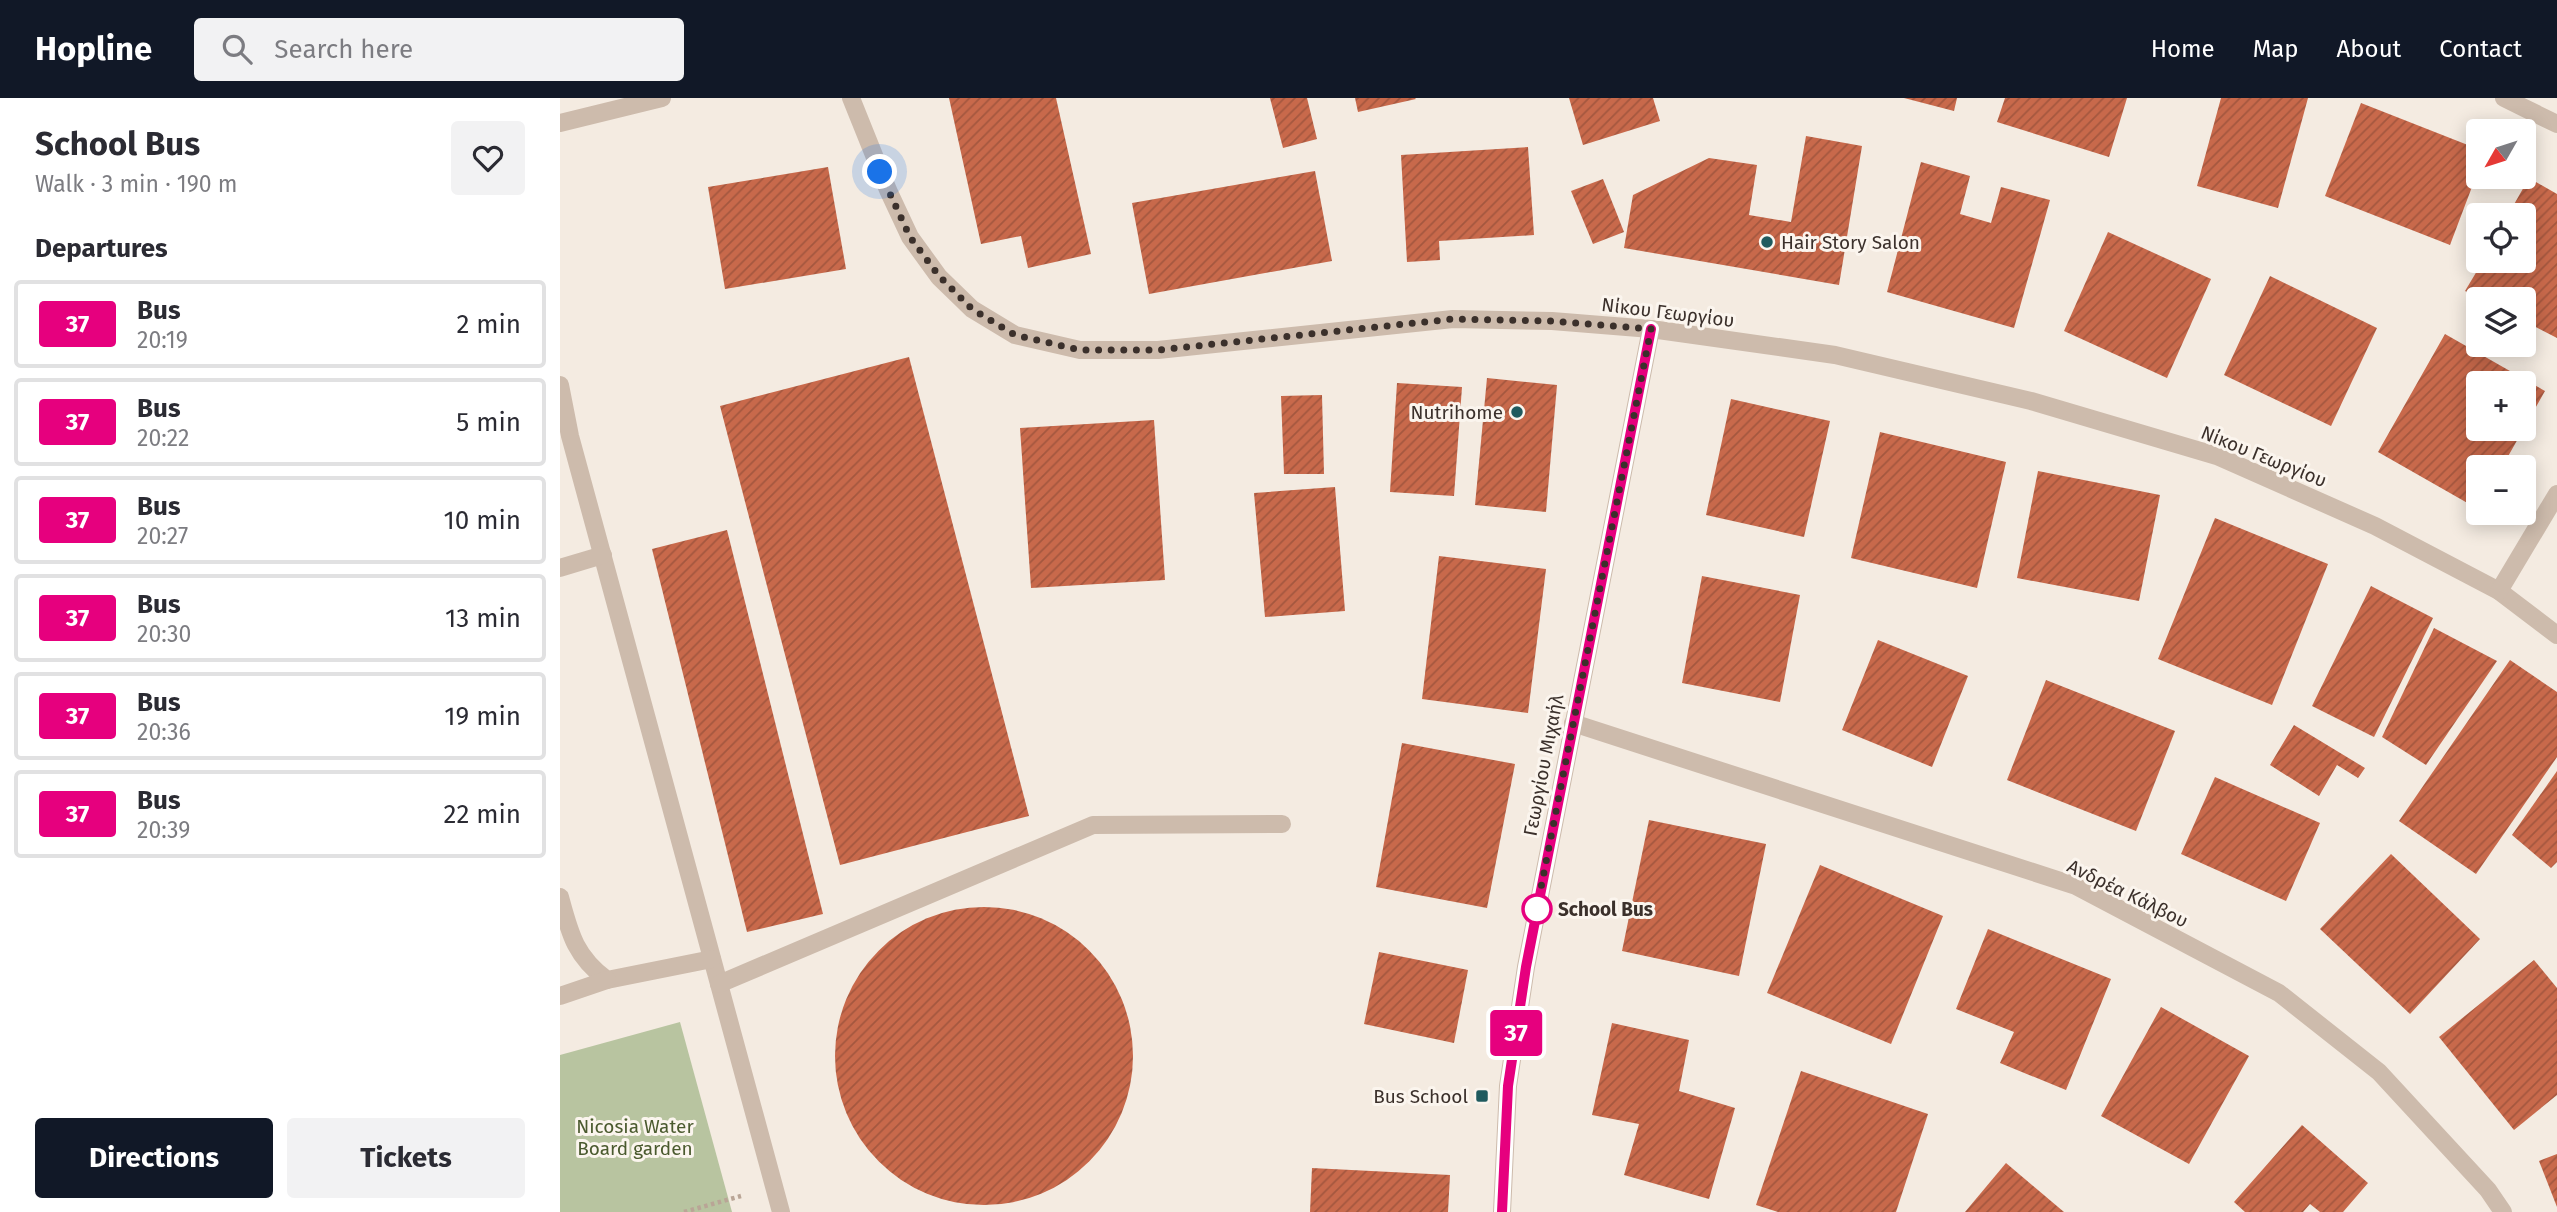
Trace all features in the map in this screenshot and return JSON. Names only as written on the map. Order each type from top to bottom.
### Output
[{"type":"street","points":[[560,123],[662,98]]},
{"type":"street","name":"Νίκου Γεωργίου","points":[[851,98],[910,237],[939,276],[972,309],[1015,335],[1080,350],[1158,350],[1453,319],[1552,321],[1651,329],[1835,355],[2031,401],[2217,456],[2375,526],[2499,591],[2557,635]]},
{"type":"street","points":[[2504,98],[2557,124]]},
{"type":"street","name":"Γεωργίου Μιχαήλ","points":[[1502,1212],[1508,1086],[1526,967],[1651,329]]},
{"type":"street","points":[[560,385],[570,436],[781,1212]]},
{"type":"street","points":[[2499,591],[2557,494]]},
{"type":"street","points":[[560,568],[603,555]]},
{"type":"street","name":"Ανδρέα Κάλβου","points":[[1573,723],[2076,886],[2255,980],[2279,993],[2379,1072],[2488,1190],[2503,1212]]},
{"type":"street","points":[[719,984],[1093,825],[1282,824]]},
{"type":"street","points":[[560,897],[576,949],[593,970],[607,980]]},
{"type":"street","points":[[560,996],[607,980],[712,959]]},
{"type":"path","points":[[684,1212],[774,1188]]},
{"type":"green space","name":"Nicosia Water Board garden","points":[[680,1022],[732,1212],[560,1212],[560,1055]]},
{"type":"building","points":[[949,98],[1056,98],[1091,254],[1028,268],[1021,236],[981,244]]},
{"type":"building","points":[[1270,98],[1307,98],[1317,139],[1283,148]]},
{"type":"building","points":[[1355,98],[1415,98],[1416,99],[1358,112]]},
{"type":"building","points":[[1569,98],[1653,98],[1660,121],[1583,145]]},
{"type":"building","points":[[1904,98],[1957,98],[1954,111]]},
{"type":"building","points":[[2005,98],[2127,98],[2109,157],[1997,122]]},
{"type":"building","points":[[2221,98],[2308,98],[2278,208],[2197,186]]},
{"type":"building","points":[[2361,103],[2466,144],[2466,189],[2471,189],[2450,245],[2325,196]]},
{"type":"building","points":[[1806,136],[1862,146],[1839,285],[1624,248],[1633,195],[1709,158],[1757,165],[1749,215],[1791,222]]},
{"type":"building","points":[[1528,147],[1534,235],[1439,241],[1440,260],[1407,262],[1401,155]]},
{"type":"building","points":[[1921,162],[1970,176],[1960,214],[1991,223],[2001,187],[2050,200],[2014,328],[1887,292]]},
{"type":"building","points":[[828,167],[846,269],[725,289],[708,187]]},
{"type":"building","points":[[1315,171],[1332,261],[1149,294],[1132,203]]},
{"type":"building","points":[[1603,179],[1624,232],[1593,244],[1571,191]]},
{"type":"building","points":[[2536,182],[2557,194],[2557,338],[2536,327],[2536,287],[2467,287],[2476,273],[2536,273],[2536,203],[2515,203],[2523,189],[2536,189]]},
{"type":"building","points":[[2108,232],[2211,279],[2167,378],[2064,331]]},
{"type":"building","points":[[2270,276],[2377,328],[2331,426],[2224,375]]},
{"type":"building","points":[[2445,334],[2466,346],[2466,357],[2485,357],[2510,371],[2466,371],[2466,441],[2517,441],[2509,455],[2466,455],[2466,502],[2378,452]]},
{"type":"building","points":[[909,357],[1029,816],[840,865],[720,406]]},
{"type":"building","points":[[1487,378],[1557,385],[1546,512],[1475,505]]},
{"type":"building","points":[[1397,383],[1462,387],[1454,496],[1390,492]]},
{"type":"building","points":[[2536,386],[2545,391],[2536,407]]},
{"type":"building","points":[[1322,395],[1324,474],[1284,474],[1281,396]]},
{"type":"building","points":[[1731,399],[1830,421],[1804,537],[1706,515]]},
{"type":"building","points":[[1154,420],[1165,580],[1031,588],[1020,428]]},
{"type":"building","points":[[1880,432],[2006,462],[1977,588],[1851,558]]},
{"type":"building","points":[[2038,471],[2160,495],[2139,601],[2017,578]]},
{"type":"building","points":[[1335,487],[1345,611],[1265,617],[1254,493]]},
{"type":"building","points":[[2215,518],[2328,564],[2272,705],[2158,659]]},
{"type":"building","points":[[727,530],[823,914],[747,932],[652,549]]},
{"type":"building","points":[[1439,556],[1546,569],[1528,713],[1422,699]]},
{"type":"building","points":[[1702,576],[1800,595],[1780,702],[1682,683]]},
{"type":"building","points":[[2371,586],[2433,618],[2374,737],[2312,706]]},
{"type":"building","points":[[2434,628],[2497,661],[2426,765],[2382,737]]},
{"type":"building","points":[[1878,640],[1968,676],[1932,767],[1842,730]]},
{"type":"building","points":[[2510,660],[2557,692],[2557,757],[2476,874],[2399,821]]},
{"type":"building","points":[[2046,680],[2175,731],[2136,831],[2007,780]]},
{"type":"building","points":[[2294,725],[2365,768],[2358,778],[2337,765],[2319,796],[2270,765]]},
{"type":"building","points":[[1402,743],[1515,764],[1487,908],[1376,887]]},
{"type":"building","points":[[2557,771],[2557,862],[2551,868],[2512,835]]},
{"type":"building","points":[[2215,777],[2320,823],[2286,901],[2181,854]]},
{"type":"building","points":[[1649,820],[1766,844],[1739,976],[1622,951]]},
{"type":"building","points":[[2391,854],[2480,939],[2410,1014],[2320,929]]},
{"type":"building","points":[[1820,865],[1943,916],[1891,1044],[1767,993]]},
{"type":"building","points":[[969,907],[999,907],[1027,913],[1054,924],[1079,940],[1100,961],[1116,986],[1127,1013],[1133,1056],[1131,1085],[1116,1126],[1100,1151],[1079,1172],[1054,1188],[1027,1199],[999,1205],[969,1205],[941,1199],[914,1188],[889,1172],[868,1151],[852,1126],[841,1099],[835,1071],[835,1041],[841,1013],[852,986],[868,961],[889,940],[914,924],[941,913]]},
{"type":"building","points":[[1988,929],[2111,979],[2066,1090],[2000,1063],[2014,1032],[1956,1009]]},
{"type":"building","points":[[1379,952],[1468,970],[1454,1043],[1364,1024]]},
{"type":"building","points":[[2534,960],[2557,988],[2557,1095],[2514,1130],[2439,1037]]},
{"type":"building","points":[[2161,1007],[2249,1056],[2189,1164],[2101,1116]]},
{"type":"building","points":[[1612,1023],[1689,1040],[1679,1091],[1735,1108],[1709,1199],[1624,1175],[1639,1124],[1592,1115]]},
{"type":"building","points":[[1801,1071],[1928,1114],[1896,1212],[1778,1212],[1756,1205]]},
{"type":"building","points":[[2302,1125],[2368,1183],[2343,1212],[2320,1212],[2310,1204],[2303,1212],[2245,1212],[2234,1202]]},
{"type":"building","points":[[2557,1154],[2557,1207],[2539,1161]]},
{"type":"building","points":[[2006,1163],[2064,1212],[1965,1212]]},
{"type":"building","points":[[1312,1168],[1450,1175],[1448,1212],[1310,1212]]},
{"type":"bus line","name":"37","points":[[1502,1212],[1508,1086],[1526,967],[1651,329]]},
{"type":"place","name":"Hair Story Salon","points":[[1767,242]]},
{"type":"place","name":"Nutrihome","points":[[1517,412]]},
{"type":"place","name":"School Bus","points":[[1537,909]]},
{"type":"place","name":"Bus School","points":[[1482,1096]]},
{"type":"route","points":[[880,172],[910,237],[939,276],[972,309],[1015,335],[1080,350],[1158,350],[1453,319],[1552,321],[1651,329],[1536,913],[1537,909]]}]
